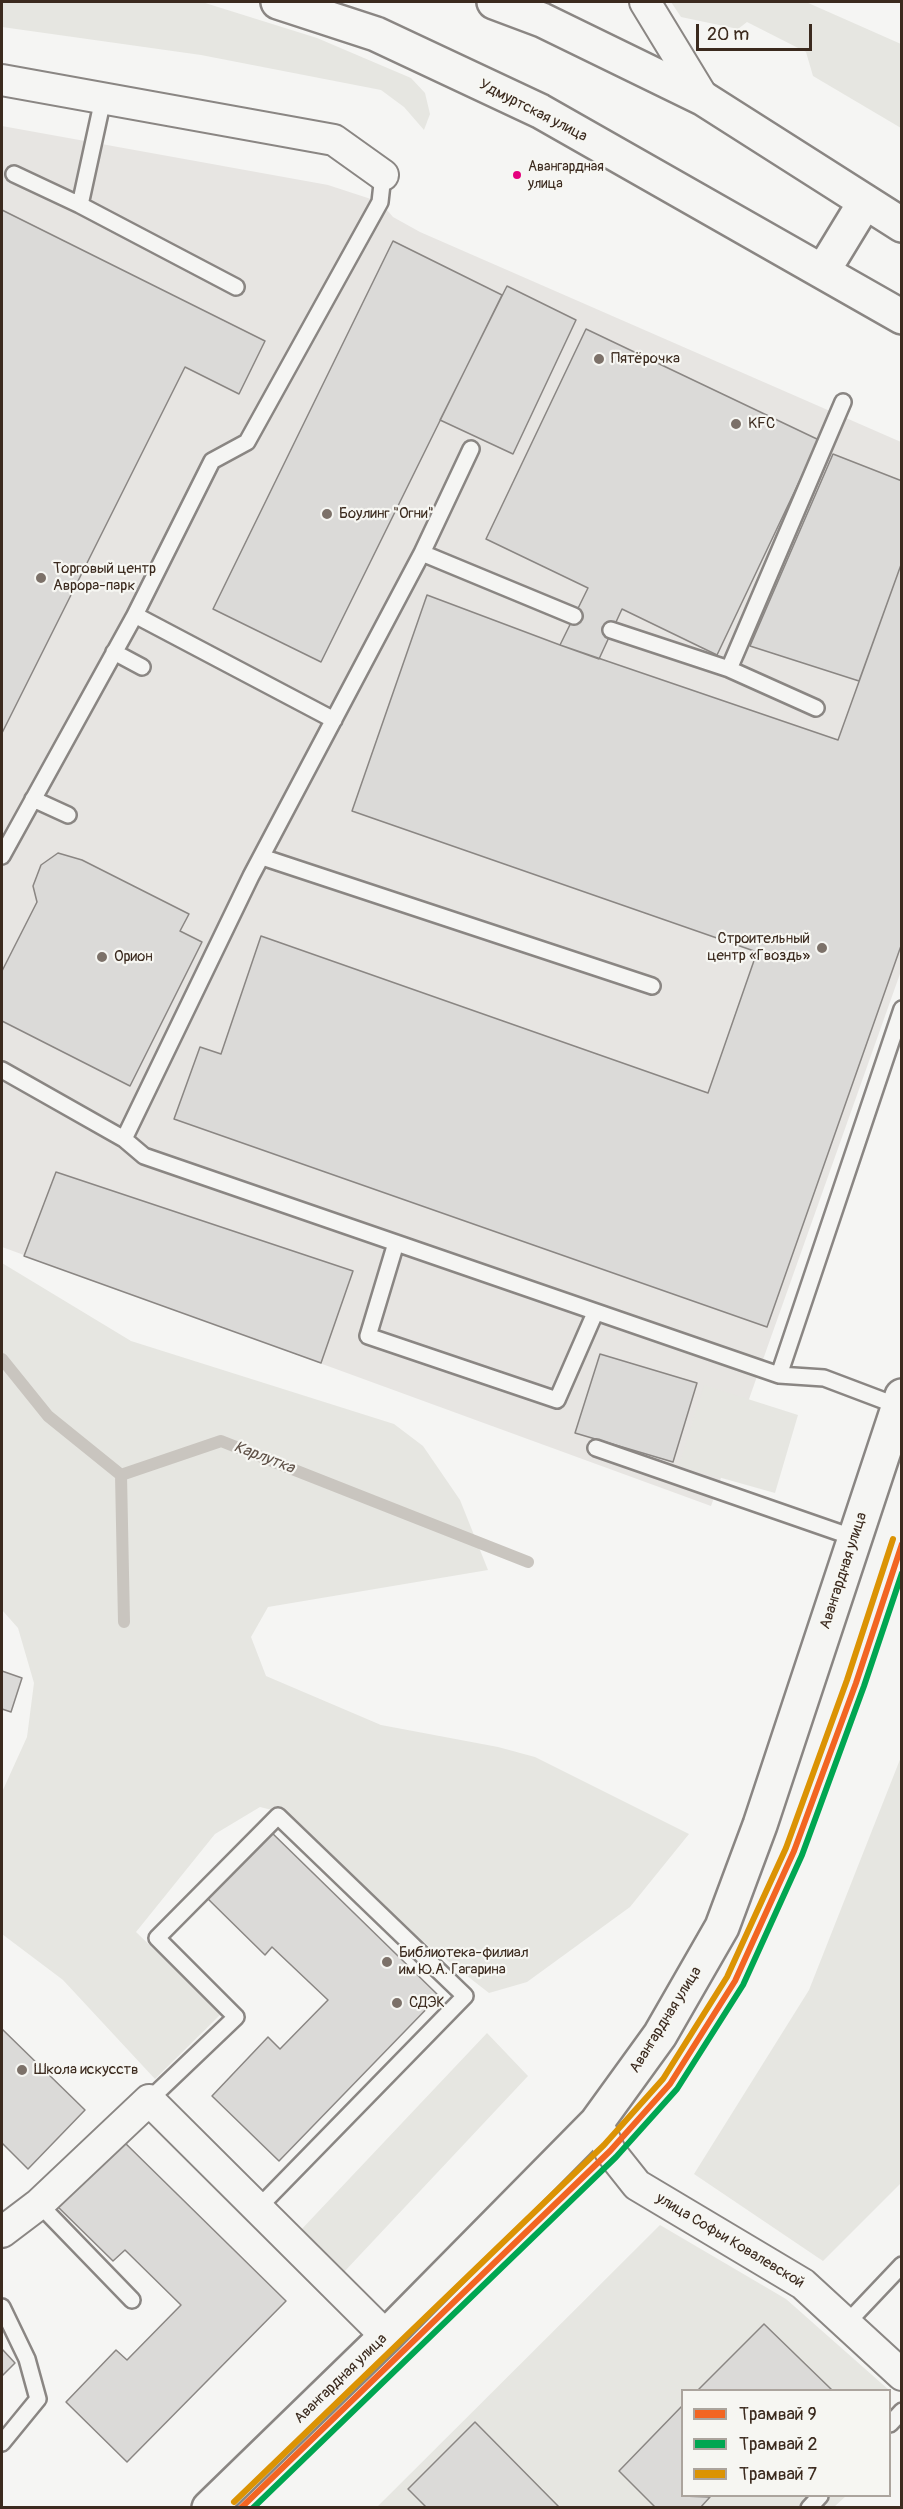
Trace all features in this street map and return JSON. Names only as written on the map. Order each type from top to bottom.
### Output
[{"type":"street","name":"Удмуртская улица","points":[[278,2],[376,34],[540,111],[902,317]]},
{"type":"street","points":[[494,2],[542,20],[704,99],[902,225]]},
{"type":"street","points":[[645,2],[704,99]]},
{"type":"street","points":[[2,81],[334,141],[383,175]]},
{"type":"street","points":[[823,271],[865,202]]},
{"type":"street","name":"Авангардная улица","points":[[209,2508],[386,2336],[597,2122],[660,2035],[722,1927],[764,1814],[900,1401]]},
{"type":"street","points":[[2,2232],[39,2204],[149,2100],[386,2336]]},
{"type":"street","name":"улица Софьи Ковалевской","points":[[597,2122],[610,2151],[637,2185],[803,2284],[902,2375]]},
{"type":"lane","points":[[80,205],[103,99]]},
{"type":"lane","points":[[14,174],[80,205],[236,287]]},
{"type":"lane","points":[[2,856],[135,615],[212,461],[248,442],[380,202],[383,175]]},
{"type":"lane","points":[[729,669],[843,402]]},
{"type":"lane","points":[[124,1139],[262,857],[422,553],[471,449]]},
{"type":"lane","points":[[422,553],[574,616]]},
{"type":"lane","points":[[135,615],[334,720]]},
{"type":"lane","points":[[611,630],[729,669],[816,708]]},
{"type":"lane","points":[[114,652],[142,667]]},
{"type":"lane","points":[[33,799],[68,815]]},
{"type":"lane","points":[[262,857],[652,986]]},
{"type":"lane","points":[[779,1375],[902,1009]]},
{"type":"lane","points":[[2,1070],[124,1139],[144,1155],[779,1375],[824,1378],[900,1401]]},
{"type":"lane","points":[[396,1243],[368,1336],[557,1400],[595,1313]]},
{"type":"lane","points":[[596,1448],[855,1538]]},
{"type":"lane","points":[[149,2100],[236,2017],[157,1938],[278,1816],[465,1996],[259,2207]]},
{"type":"lane","points":[[39,2204],[132,2300]]},
{"type":"lane","points":[[846,2324],[902,2265]]},
{"type":"lane","points":[[2,2307],[27,2359],[39,2399],[2,2443]]},
{"type":"lane","points":[[891,2423],[902,2411]]},
{"type":"shaded area","points":[[2,2],[202,2],[317,38],[411,78],[425,93],[430,114],[424,130],[404,107],[381,90],[201,55],[2,27]]},
{"type":"shaded area","points":[[671,2],[806,2],[901,44],[901,128],[813,76],[806,52],[747,22],[738,29],[681,17]]},
{"type":"shaded area","points":[[2,126],[328,185],[380,202],[393,217],[420,232],[901,442],[901,971],[711,1506],[2,1247]]},
{"type":"shaded area","points":[[2,1263],[131,1341],[394,1424],[423,1446],[460,1500],[488,1570],[268,1607],[251,1637],[266,1676],[381,1725],[498,1747],[535,1757],[689,1834],[630,1907],[527,1982],[489,1993],[398,1922],[288,1814],[260,1807],[215,1834],[136,1932],[221,2014],[155,2079],[63,1980],[2,1934],[2,1792],[27,1737],[34,1683],[18,1628],[2,1610]]},
{"type":"shaded area","points":[[704,1385],[798,1415],[775,1493],[679,1466]]},
{"type":"shaded area","points":[[901,1757],[901,2183],[823,2261],[694,2174],[809,1990]]},
{"type":"shaded area","points":[[487,2033],[528,2076],[344,2272],[299,2232]]},
{"type":"shaded area","points":[[660,2225],[786,2299],[888,2389],[681,2389],[681,2497],[845,2497],[834,2507],[376,2508]]},
{"type":"building","name":"Торговый центр Аврора-парк","points":[[2,210],[265,341],[239,394],[185,367],[2,733]]},
{"type":"building","name":"Боулинг \"Огни\"","points":[[393,241],[502,295],[321,662],[213,609]]},
{"type":"building","points":[[507,286],[576,320],[513,454],[440,420]]},
{"type":"building","points":[[586,329],[819,440],[717,655],[622,609],[599,659],[560,645],[588,588],[486,539]]},
{"type":"building","points":[[833,454],[902,481],[902,562],[859,681],[750,646]]},
{"type":"building","name":"Строительный центр «Гвоздь»","points":[[902,562],[902,943],[767,1327],[174,1119],[200,1047],[221,1054],[261,936],[708,1093],[757,952],[352,811],[427,595],[560,645],[838,740]]},
{"type":"building","name":"Орион","points":[[58,853],[82,860],[189,914],[180,931],[202,942],[130,1086],[2,1021],[2,971],[37,902],[33,886],[41,865]]},
{"type":"building","points":[[56,1172],[353,1271],[321,1363],[24,1256]]},
{"type":"building","points":[[600,1354],[697,1383],[673,1462],[575,1433]]},
{"type":"building","points":[[2,1671],[22,1678],[11,1712],[2,1709]]},
{"type":"building","points":[[269,1830],[439,1996],[279,2161],[212,2096],[268,2037],[280,2049],[328,2000],[272,1947],[265,1955],[205,1896]]},
{"type":"building","name":"Школа искусств","points":[[2,2029],[85,2110],[28,2169],[2,2143]]},
{"type":"building","points":[[122,2140],[286,2301],[127,2462],[66,2402],[116,2350],[127,2360],[181,2305],[125,2250],[113,2261],[57,2206]]},
{"type":"building","points":[[764,2324],[831,2389],[699,2389]]},
{"type":"building","points":[[2,2349],[15,2363],[2,2376]]},
{"type":"building","points":[[681,2407],[681,2497],[710,2497],[700,2508],[656,2508],[619,2471]]},
{"type":"building","points":[[475,2422],[560,2508],[427,2508],[408,2489]]},
{"type":"waterway","name":"Карлутка","points":[[2,1359],[48,1416],[121,1475],[221,1441],[528,1562]]},
{"type":"waterway","points":[[121,1475],[124,1622]]},
{"type":"tram line","name":"7","points":[[234,2502],[604,2145],[663,2079],[727,1977],[786,1848],[847,1680],[893,1539]]},
{"type":"tram line","name":"9","points":[[241,2508],[610,2151],[670,2084],[735,1981],[794,1851],[856,1683],[902,1544]]},
{"type":"tram line","name":"2","points":[[253,2508],[616,2157],[677,2089],[743,1985],[802,1855],[864,1686],[902,1573]]},
{"type":"place","name":"Авангардная улица","points":[[517,175]]},
{"type":"place","name":"Пятёрочка","points":[[599,359]]},
{"type":"place","name":"KFC","points":[[736,424]]},
{"type":"place","name":"Боулинг \"Огни\"","points":[[327,514]]},
{"type":"place","name":"Торговый центр Аврора-парк","points":[[41,578]]},
{"type":"place","name":"Строительный центр «Гвоздь»","points":[[822,948]]},
{"type":"place","name":"Орион","points":[[102,957]]},
{"type":"place","name":"Библиотека-филиал им Ю.А. Гагарина","points":[[387,1962]]},
{"type":"place","name":"СДЭК","points":[[397,2003]]},
{"type":"place","name":"Школа искусств","points":[[22,2070]]}]
